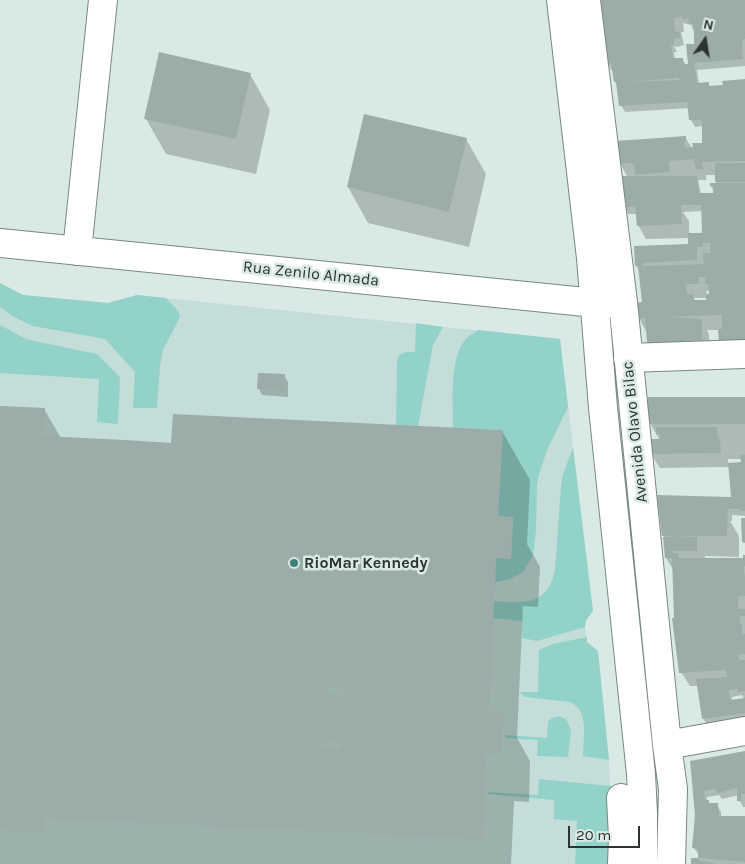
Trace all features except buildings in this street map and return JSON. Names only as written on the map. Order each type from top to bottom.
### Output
[{"type":"street","points":[[77,251],[103,0]]},
{"type":"street","name":"Avenida Olavo Bilac","points":[[561,0],[591,258],[603,408],[641,774],[643,864]]},
{"type":"street","name":"Avenida Olavo Bilac","points":[[586,0],[623,302],[673,789],[671,864]]},
{"type":"street","name":"Rua Zenilo Almada","points":[[0,243],[594,303],[623,302]]},
{"type":"street","points":[[628,358],[745,354]]},
{"type":"street","points":[[603,408],[614,408],[618,413],[640,476]]},
{"type":"street","points":[[667,744],[745,731]]},
{"type":"street","points":[[621,798],[622,864]]},
{"type":"shaded area","name":"RioMar Kennedy","points":[[0,283],[23,295],[108,303],[137,295],[560,339],[593,611],[586,621],[585,627],[587,642],[598,651],[610,786],[615,788],[617,864],[0,864]]},
{"type":"shaded area","points":[[0,283],[23,295],[108,303],[137,295],[166,298],[178,311],[180,317],[163,350],[157,408],[133,408],[135,372],[105,339],[33,326],[14,317],[0,307]]},
{"type":"shaded area","points":[[416,323],[443,327],[433,345],[418,426],[396,425],[397,361],[401,354],[415,352]]},
{"type":"shaded area","points":[[0,325],[24,338],[34,341],[97,354],[120,377],[118,424],[97,422],[99,379],[0,373]]},
{"type":"shaded area","points":[[478,330],[560,339],[568,407],[547,450],[539,474],[533,555],[523,572],[510,579],[495,582],[496,558],[511,559],[513,518],[498,516],[502,430],[453,428],[453,382],[456,359],[465,340]]},
{"type":"shaded area","points":[[573,448],[593,611],[586,620],[585,627],[537,641],[522,638],[522,621],[493,618],[494,601],[525,602],[533,600],[546,590],[551,582],[555,570],[563,474]]},
{"type":"shaded area","points":[[587,637],[587,642],[598,651],[609,760],[583,756],[583,718],[576,706],[570,702],[525,697],[519,692],[538,692],[539,650],[553,644]]},
{"type":"shaded area","points":[[559,716],[566,719],[571,730],[568,757],[537,756],[538,740],[506,738],[506,735],[547,738],[548,721]]},
{"type":"shaded area","points":[[539,779],[615,788],[617,864],[575,864],[577,821],[554,819],[554,800],[488,794],[488,792],[538,795]]},
{"type":"place","name":"RioMar Kennedy","points":[[294,563]]}]
